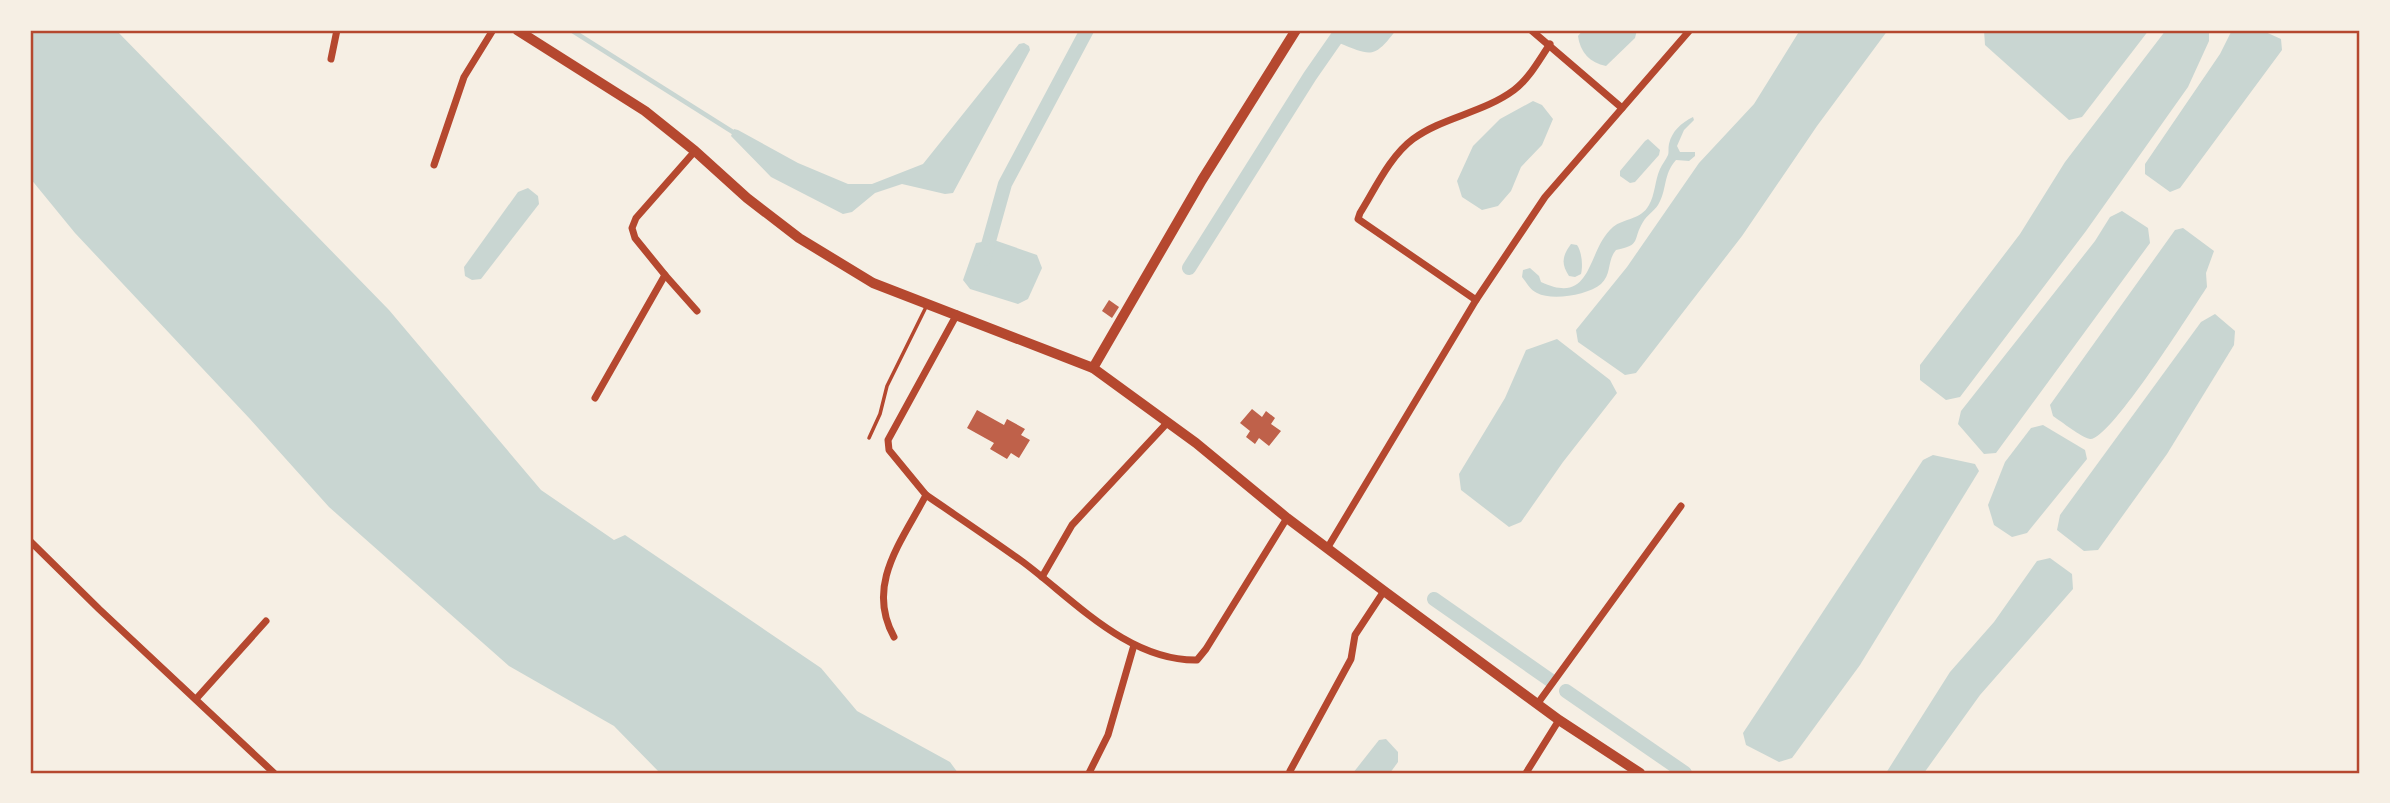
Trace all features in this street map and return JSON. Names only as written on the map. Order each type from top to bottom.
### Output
[{"type":"street","points":[[331,59],[337,30]]},
{"type":"street","points":[[434,165],[464,77],[494,30]]},
{"type":"street","points":[[517,30],[645,111],[747,198],[799,238],[873,283],[1093,368],[1168,422],[1287,518],[1384,591],[1559,720],[1640,773]]},
{"type":"street","points":[[1093,368],[1202,180],[1296,30]]},
{"type":"street","points":[[1531,30],[1622,108]]},
{"type":"street","points":[[1328,547],[1476,300],[1545,197],[1689,30]]},
{"type":"street","points":[[1476,300],[1359,219],[1360,213],[1392,161],[1410,141],[1427,130],[1493,103],[1516,89],[1530,74],[1550,44]]},
{"type":"street","points":[[695,151],[636,218],[632,228],[635,238],[697,311]]},
{"type":"street","points":[[594,398],[665,275]]},
{"type":"street","points":[[957,314],[888,440],[890,450],[926,495],[1134,645],[1183,660],[1197,660],[1287,518]]},
{"type":"street","points":[[1042,577],[1072,525],[1168,422]]},
{"type":"street","points":[[894,637],[885,621],[882,605],[883,585],[887,569],[926,495]]},
{"type":"street","points":[[1538,703],[1681,506]]},
{"type":"street","points":[[30,541],[274,773]]},
{"type":"street","points":[[1290,771],[1351,659],[1355,635],[1384,591]]},
{"type":"street","points":[[196,699],[266,621]]},
{"type":"street","points":[[1089,773],[1108,735],[1134,645]]},
{"type":"street","points":[[1526,773],[1559,720]]},
{"type":"lane","points":[[869,438],[880,414],[887,386],[928,304]]},
{"type":"shaded area","points":[[30,30],[116,30],[389,310],[541,490],[614,540],[625,535],[821,668],[857,711],[950,762],[958,773],[660,773],[614,726],[509,666],[329,507],[75,233],[30,178]]},
{"type":"shaded area","points":[[1335,30],[1396,30],[1377,50],[1366,52],[1339,43]]},
{"type":"shaded area","points":[[1583,30],[1637,30],[1635,38],[1606,66],[1595,62],[1584,52],[1578,36]]},
{"type":"shaded area","points":[[1800,30],[1888,30],[1817,126],[1742,236],[1636,373],[1625,375],[1578,342],[1576,330],[1627,267],[1699,163],[1754,104]]},
{"type":"shaded area","points":[[1984,30],[2149,30],[2082,117],[2069,120],[1985,45]]},
{"type":"shaded area","points":[[2166,30],[2209,30],[2209,41],[2188,87],[2086,231],[1960,397],[1946,400],[1920,380],[1920,365],[2020,234],[2065,162]]},
{"type":"shaded area","points":[[2232,30],[2261,30],[2281,39],[2282,50],[2180,188],[2170,192],[2145,174],[2145,164],[2220,54]]},
{"type":"shaded area","points":[[1024,43],[1030,50],[953,193],[945,194],[902,184],[875,193],[852,212],[843,214],[771,177],[731,136],[734,129],[738,130],[798,163],[848,184],[872,184],[923,164],[1019,44]]},
{"type":"shaded area","points":[[1533,101],[1542,105],[1553,119],[1542,145],[1521,167],[1511,191],[1498,206],[1482,210],[1462,197],[1457,181],[1473,146],[1500,119]]},
{"type":"shaded area","points":[[1693,117],[1694,120],[1684,130],[1677,146],[1680,152],[1695,152],[1695,156],[1689,161],[1676,160],[1672,165],[1658,205],[1646,217],[1633,244],[1616,250],[1611,258],[1607,276],[1601,284],[1588,291],[1560,297],[1532,290],[1522,277],[1523,270],[1530,268],[1539,276],[1541,282],[1558,288],[1571,287],[1580,282],[1604,237],[1613,227],[1646,210],[1653,197],[1658,173],[1668,155],[1672,135]]},
{"type":"shaded area","points":[[1648,139],[1660,150],[1659,155],[1635,182],[1630,183],[1620,176],[1620,171]]},
{"type":"shaded area","points":[[528,188],[538,196],[539,204],[481,279],[472,280],[465,276],[464,267],[518,192]]},
{"type":"shaded area","points":[[2122,211],[2148,228],[2150,243],[1996,453],[1984,454],[1958,424],[1961,411],[2095,241],[2110,217]]},
{"type":"shaded area","points":[[2183,228],[2214,251],[2206,273],[2207,287],[2132,398],[2100,434],[2086,438],[2053,416],[2050,405],[2175,230]]},
{"type":"shaded area","points":[[994,240],[1037,255],[1042,268],[1028,299],[1018,304],[970,289],[963,280],[976,243]]},
{"type":"shaded area","points":[[1571,244],[1577,245],[1582,259],[1581,274],[1575,277],[1569,276],[1564,264],[1564,256]]},
{"type":"shaded area","points":[[2215,314],[2235,331],[2234,345],[2167,454],[2098,550],[2084,551],[2057,530],[2060,515],[2201,322]]},
{"type":"shaded area","points":[[1557,339],[1610,380],[1617,393],[1563,462],[1521,522],[1509,527],[1461,490],[1459,474],[1505,398],[1526,350]]},
{"type":"shaded area","points":[[2043,425],[2085,450],[2087,459],[2027,533],[2012,537],[1994,525],[1988,505],[2005,462],[2031,428]]},
{"type":"shaded area","points":[[1933,455],[1975,464],[1979,471],[1860,665],[1792,758],[1779,762],[1746,745],[1743,733],[1923,460]]},
{"type":"shaded area","points":[[2050,558],[2072,574],[2073,589],[1980,695],[1924,773],[1886,773],[1950,672],[1994,622],[2037,561]]},
{"type":"shaded area","points":[[1386,739],[1398,752],[1398,762],[1390,773],[1353,773],[1379,740]]},
{"type":"building","points":[[1109,300],[1119,307],[1112,318],[1102,311]]},
{"type":"building","points":[[1252,409],[1262,417],[1266,411],[1275,418],[1271,424],[1281,431],[1269,446],[1259,438],[1255,444],[1246,437],[1250,431],[1240,423]]},
{"type":"building","points":[[977,410],[1004,425],[1007,419],[1025,429],[1021,435],[1030,440],[1019,458],[1011,453],[1007,459],[990,449],[994,443],[967,428]]},
{"type":"waterway","points":[[571,30],[736,134]]},
{"type":"waterway","points":[[984,259],[1005,184],[1087,30]]},
{"type":"waterway","points":[[1189,268],[1342,30]]},
{"type":"waterway","points":[[1434,599],[1550,680]]},
{"type":"waterway","points":[[1566,691],[1685,773]]}]
